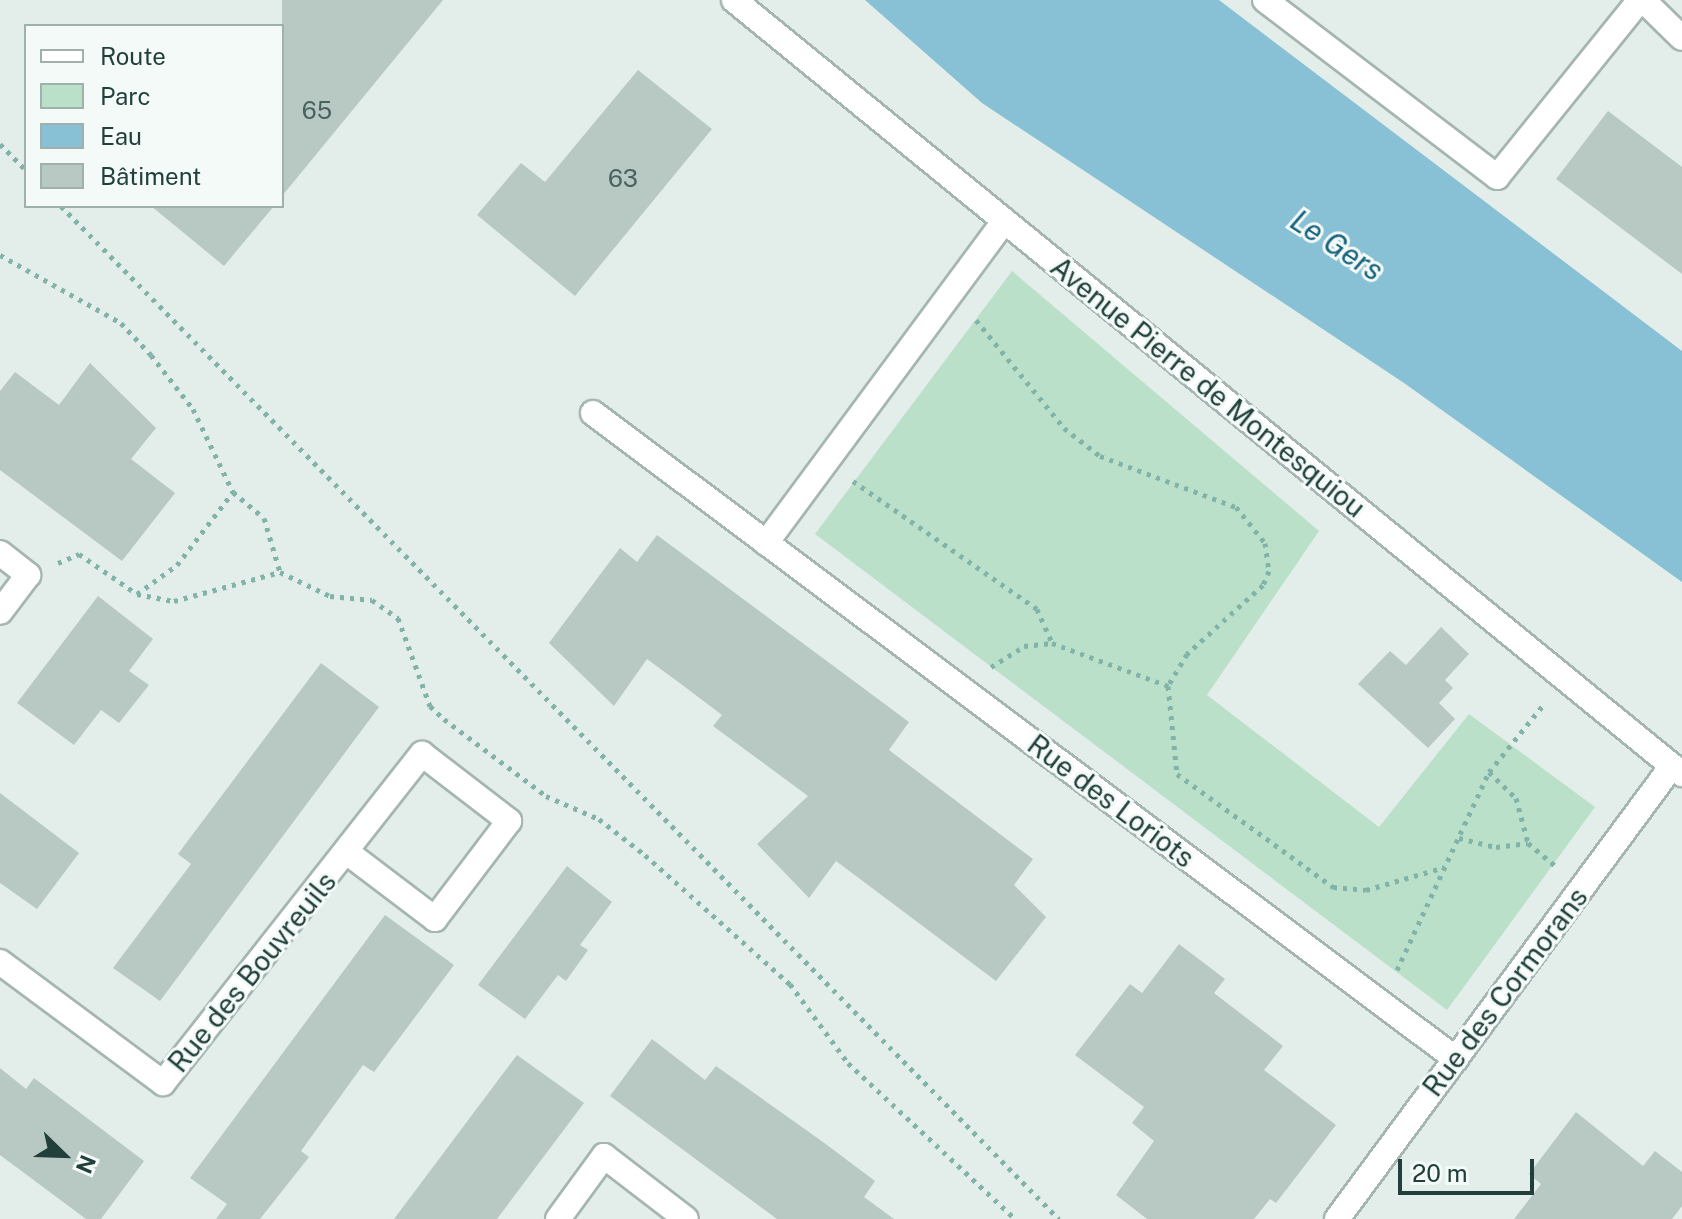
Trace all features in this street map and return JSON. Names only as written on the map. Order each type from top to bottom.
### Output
[{"type":"street","name":"Avenue Pierre de Montesquiou","points":[[734,0],[1565,678],[1679,764]]},
{"type":"street","points":[[1265,0],[1497,177],[1642,0],[1682,38]]},
{"type":"street","points":[[766,543],[1004,221]]},
{"type":"street","name":"Rue des Loriots","points":[[593,413],[1456,1059]]},
{"type":"street","points":[[0,553],[28,575],[0,612]]},
{"type":"street","name":"Rue des Bouvreuils","points":[[0,962],[163,1083],[348,853],[422,754],[509,821],[435,919],[348,853]]},
{"type":"street","name":"Rue des Cormorans","points":[[1339,1218],[1582,888],[1679,764]]},
{"type":"street","points":[[558,1219],[604,1156],[686,1219]]},
{"type":"path","points":[[0,144],[24,168]]},
{"type":"path","points":[[63,208],[1059,1219]]},
{"type":"path","points":[[0,255],[121,323],[193,409],[233,492],[264,518],[280,572]]},
{"type":"path","points":[[952,292],[1064,428],[1100,456],[1236,507],[1265,543],[1269,571],[1263,585],[1187,654],[1168,686],[1177,774],[1333,887],[1366,890],[1445,867]]},
{"type":"path","points":[[826,462],[1037,609],[1052,643]]},
{"type":"path","points":[[137,594],[177,565],[233,492]]},
{"type":"path","points":[[28,575],[79,554],[137,594],[174,601],[280,572],[330,596],[372,600],[398,618],[430,706],[546,796],[599,819],[645,855],[790,984],[848,1063],[1015,1219]]},
{"type":"path","points":[[958,686],[1024,646],[1052,643],[1168,686]]},
{"type":"path","points":[[1381,1002],[1489,772],[1565,678]]},
{"type":"path","points":[[1489,772],[1516,798],[1528,843],[1582,888]]},
{"type":"path","points":[[1458,838],[1496,847],[1528,843]]},
{"type":"green space","points":[[1012,271],[1319,531],[1207,695],[1379,827],[1469,714],[1595,807],[1447,1010],[815,534]]},
{"type":"water","name":"Le Gers","points":[[865,0],[1219,0],[1682,351],[1682,582],[1404,383],[982,103]]},
{"type":"building","points":[[282,0],[443,0],[284,194],[284,24]]},
{"type":"building","points":[[638,70],[712,129],[575,296],[477,215],[521,163],[545,182]]},
{"type":"building","points":[[1608,111],[1682,167],[1682,274],[1556,179]]},
{"type":"building","points":[[153,208],[272,208],[224,266]]},
{"type":"building","points":[[90,363],[156,428],[131,459],[175,493],[122,561],[0,470],[0,391],[15,372],[59,405]]},
{"type":"building","points":[[657,535],[909,722],[889,750],[1033,859],[1014,885],[1046,917],[996,981],[836,861],[809,898],[757,844],[808,796],[713,726],[722,715],[685,687],[647,659],[614,706],[549,643],[620,548],[637,562]]},
{"type":"building","points":[[98,596],[153,639],[129,671],[149,685],[119,723],[101,710],[74,745],[17,703]]},
{"type":"building","points":[[1441,627],[1469,654],[1445,680],[1453,688],[1439,703],[1455,719],[1428,748],[1358,684],[1390,651],[1406,665]]},
{"type":"building","points":[[321,663],[379,707],[160,1001],[113,968],[191,864],[178,854]]},
{"type":"building","points":[[0,793],[79,853],[37,909],[0,883]]},
{"type":"building","points":[[567,866],[612,902],[580,945],[588,950],[566,981],[558,975],[525,1019],[478,985]]},
{"type":"building","points":[[385,915],[454,965],[374,1072],[363,1065],[301,1151],[309,1157],[260,1219],[216,1219],[227,1204],[190,1178]]},
{"type":"building","points":[[1179,944],[1225,979],[1214,993],[1283,1046],[1264,1070],[1336,1125],[1276,1203],[1270,1199],[1254,1219],[1147,1219],[1116,1195],[1154,1141],[1132,1123],[1144,1107],[1075,1055],[1130,984],[1142,993]]},
{"type":"building","points":[[652,1039],[705,1080],[716,1066],[823,1142],[875,1181],[864,1197],[894,1219],[777,1219],[610,1096]]},
{"type":"building","points":[[517,1055],[584,1103],[497,1219],[394,1219]]},
{"type":"building","points":[[0,1068],[26,1089],[34,1078],[144,1161],[101,1219],[86,1219],[0,1155]]},
{"type":"building","points":[[1576,1112],[1643,1166],[1655,1151],[1682,1172],[1682,1206],[1672,1219],[1514,1219],[1541,1184],[1529,1174]]}]
